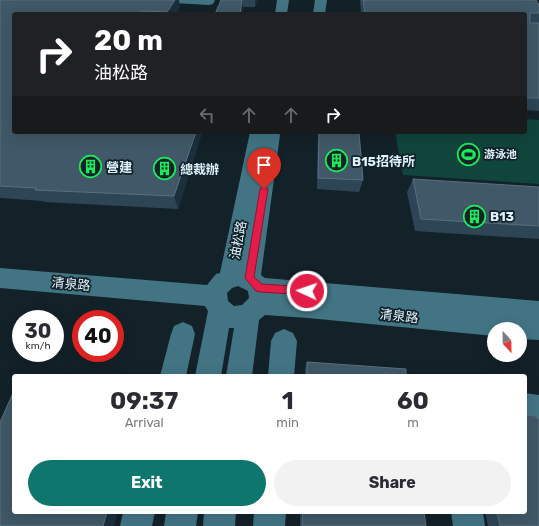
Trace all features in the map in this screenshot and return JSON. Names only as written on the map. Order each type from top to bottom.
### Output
[{"type":"street","points":[[173,0],[209,2],[210,0]]},
{"type":"street","points":[[281,12],[283,0]]},
{"type":"street","points":[[291,12],[292,0]]},
{"type":"street","points":[[319,12],[321,0]]},
{"type":"street","name":"油松路","points":[[249,293],[258,134]]},
{"type":"street","name":"油松路","points":[[249,293],[273,134]]},
{"type":"street","name":"清泉路","points":[[0,278],[217,304]]},
{"type":"street","name":"油松路","points":[[217,304],[219,285],[249,293]]},
{"type":"street","name":"清泉路","points":[[249,293],[307,291],[539,312]]},
{"type":"street","points":[[217,304],[233,317],[249,293]]},
{"type":"street","points":[[239,374],[249,293]]},
{"type":"street","name":"清泉路","points":[[249,293],[315,308],[539,329]]},
{"type":"street","points":[[208,374],[217,304]]},
{"type":"street","points":[[281,374],[284,341]]},
{"type":"street","points":[[527,407],[539,408]]},
{"type":"street","points":[[136,526],[139,514]]},
{"type":"street","points":[[180,526],[182,514]]},
{"type":"street","points":[[218,526],[220,514]]},
{"type":"street","points":[[269,526],[270,514]]},
{"type":"street","points":[[467,514],[469,526]]},
{"type":"shaded area","name":"游泳池","points":[[527,119],[539,120],[539,184],[403,175],[395,134],[527,134]]},
{"type":"building","points":[[0,0],[175,0],[167,12],[12,12],[12,134],[195,134],[174,196],[35,190],[36,188],[0,186],[0,128],[2,125],[0,125]]},
{"type":"building","points":[[221,0],[242,0],[240,12],[216,12]]},
{"type":"building","points":[[363,0],[536,0],[539,5],[539,13],[530,13],[530,23],[539,23],[539,98],[527,98],[527,12],[365,12]]},
{"type":"building","name":"B15招待所","points":[[319,134],[359,134],[363,180],[318,178]]},
{"type":"building","name":"B13","points":[[413,179],[539,187],[539,226],[421,219]]},
{"type":"building","points":[[307,362],[406,369],[406,374],[307,374]]},
{"type":"building","points":[[12,395],[12,514],[106,514],[103,526],[0,526],[0,422]]},
{"type":"building","points":[[527,415],[536,416],[539,418],[539,526],[500,526],[497,514],[527,514]]},
{"type":"building","points":[[303,514],[424,514],[426,526],[302,526]]},
{"type":"place","name":"游泳池","points":[[469,154]]},
{"type":"place","name":"B15招待所","points":[[337,161]]},
{"type":"place","name":"營建","points":[[90,167]]},
{"type":"place","name":"總裁辦","points":[[164,169]]},
{"type":"place","name":"B13","points":[[475,216]]},
{"type":"route","points":[[264,189],[250,278],[260,288],[307,291]]}]
